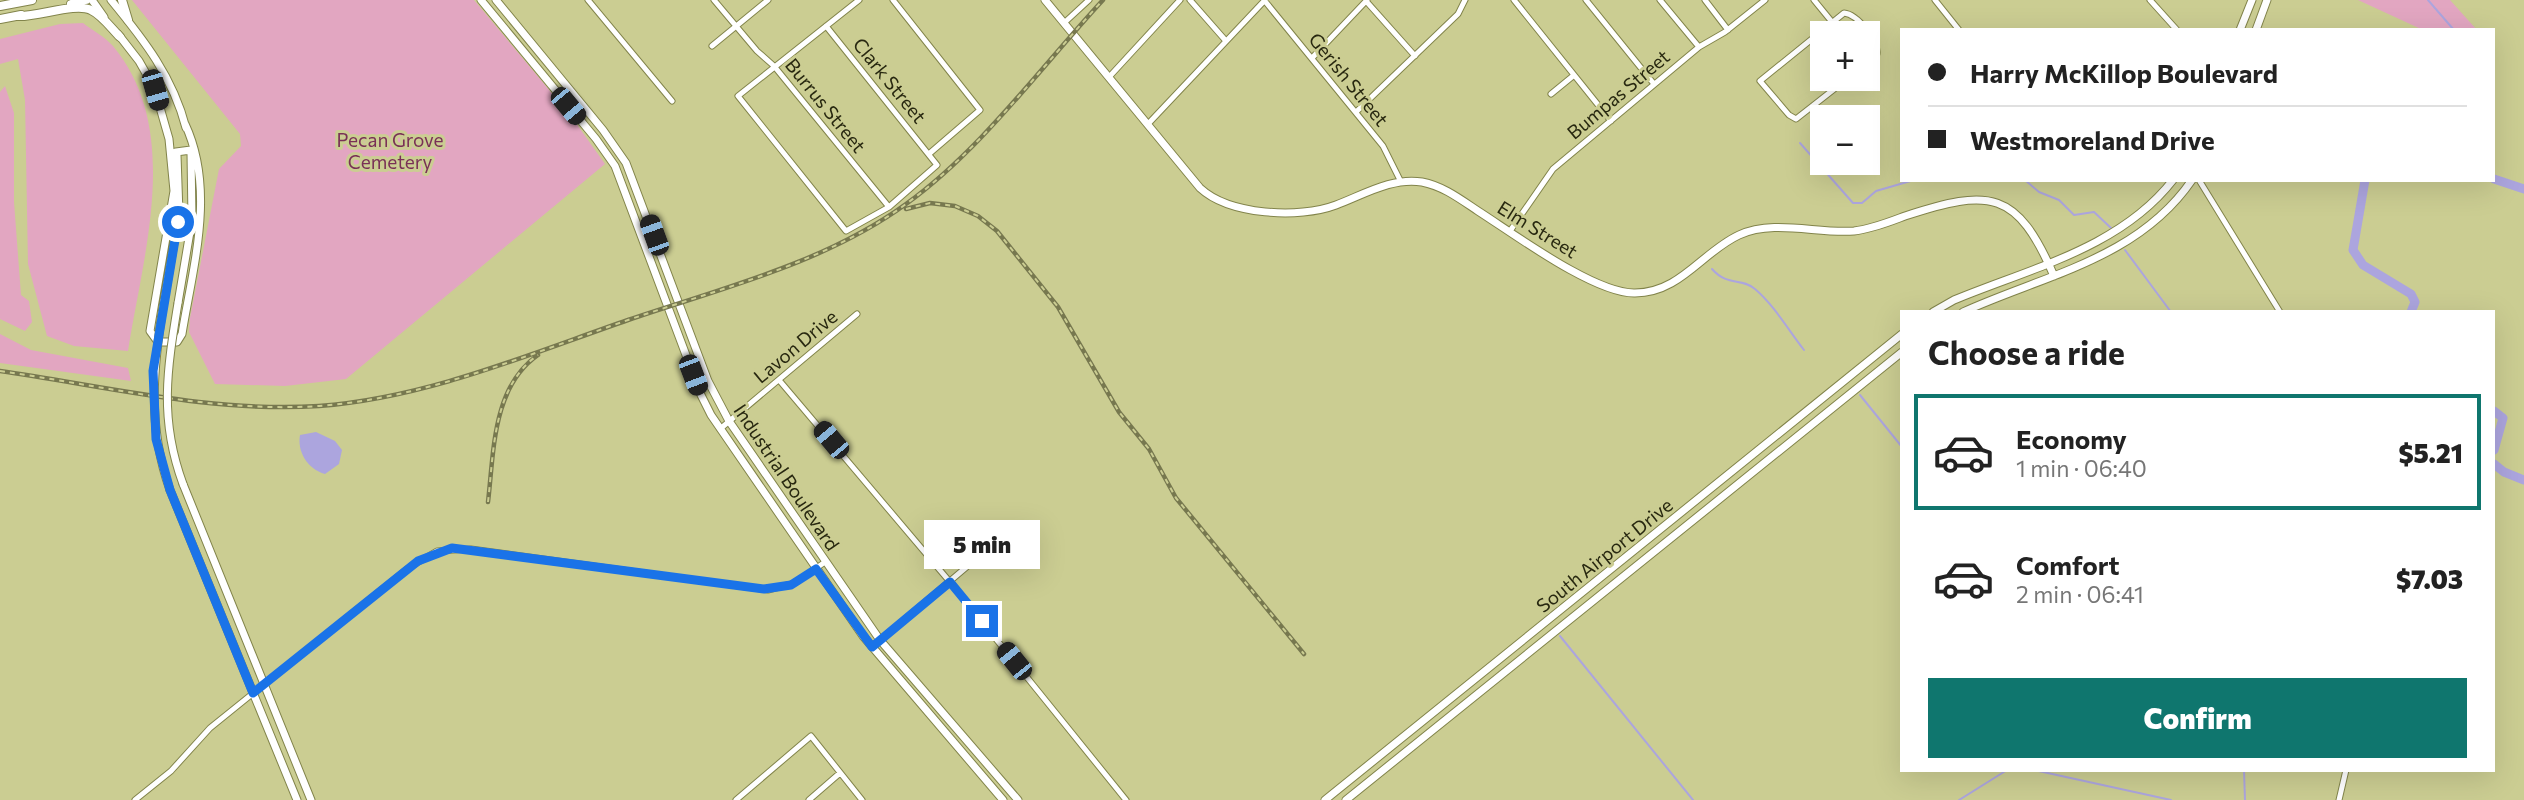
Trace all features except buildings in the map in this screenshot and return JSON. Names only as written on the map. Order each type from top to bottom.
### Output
[{"type":"main road","points":[[0,6],[32,0]]},
{"type":"main road","points":[[0,19],[86,0]]},
{"type":"main road","points":[[93,0],[155,90],[176,152],[179,214],[153,371],[153,414],[159,457],[170,490],[297,800]]},
{"type":"main road","points":[[111,0],[163,69],[197,161],[201,213],[182,334],[177,342],[171,344],[158,342],[151,334],[174,191],[169,139],[155,90]]},
{"type":"main road","points":[[122,0],[128,20]]},
{"type":"main road","name":"Industrial Boulevard","points":[[481,0],[611,159],[624,183],[701,395],[720,429],[872,647],[1003,800]]},
{"type":"main road","name":"Industrial Boulevard","points":[[496,0],[620,153],[635,181],[708,381],[729,421],[880,640],[1018,800]]},
{"type":"main road","name":"Elm Street","points":[[1045,0],[1204,191],[1222,203],[1244,210],[1326,208],[1402,182],[1416,181],[1440,188],[1601,286],[1619,292],[1641,293],[1673,283],[1727,242],[1750,231],[1857,231],[1943,204],[1970,199],[1996,204],[2021,217],[2036,236],[2054,276]]},
{"type":"main road","points":[[2241,28],[2252,0]]},
{"type":"main road","points":[[2257,28],[2267,0]]},
{"type":"main road","points":[[18,16],[34,16],[85,7],[97,14],[120,37]]},
{"type":"main road","points":[[495,16],[503,9]]},
{"type":"main road","points":[[531,62],[540,55]]},
{"type":"main road","points":[[541,73],[549,66]]},
{"type":"main road","points":[[185,124],[191,150],[192,220],[166,381],[170,442],[183,484],[311,800]]},
{"type":"main road","points":[[176,152],[191,150]]},
{"type":"main road","points":[[1936,310],[1954,300],[2120,230],[2148,209],[2171,182]]},
{"type":"main road","points":[[1968,310],[2128,243],[2158,220],[2190,182]]},
{"type":"main road","points":[[654,235],[644,241],[651,249],[660,270],[668,273]]},
{"type":"main road","name":"South Airport Drive","points":[[1325,800],[1900,336]]},
{"type":"main road","name":"South Airport Drive","points":[[1346,800],[1403,757],[1900,354]]},
{"type":"main road","points":[[1394,745],[1403,757]]},
{"type":"main road","points":[[964,754],[972,747]]},
{"type":"street","points":[[588,0],[672,101]]},
{"type":"street","name":"Burrus Street","points":[[714,0],[774,66],[889,207]]},
{"type":"street","points":[[712,46],[768,0]]},
{"type":"street","points":[[859,0],[738,96],[846,232],[889,207],[935,168],[936,160],[930,153],[980,110],[893,0]]},
{"type":"street","points":[[1064,23],[1088,0]]},
{"type":"street","points":[[1110,76],[1180,0]]},
{"type":"street","points":[[1191,0],[1226,41]]},
{"type":"street","points":[[1148,124],[1264,0]]},
{"type":"street","name":"Gerish Street","points":[[1264,0],[1383,146],[1402,182]]},
{"type":"street","points":[[1312,58],[1366,0],[1415,56]]},
{"type":"street","points":[[1356,112],[1458,14],[1465,0]]},
{"type":"street","points":[[1514,0],[1530,30],[1611,121]]},
{"type":"street","points":[[1586,0],[1654,84]]},
{"type":"street","points":[[1660,0],[1699,47]]},
{"type":"street","points":[[1704,0],[1728,30]]},
{"type":"street","name":"Bumpas Street","points":[[1510,231],[1553,169],[1699,47],[1728,30],[1765,0]]},
{"type":"street","points":[[1814,0],[1831,21]]},
{"type":"street","points":[[1935,0],[1957,28]]},
{"type":"street","points":[[2150,0],[2176,28]]},
{"type":"street","points":[[1834,21],[1847,12],[1855,21]]},
{"type":"street","points":[[2168,28],[2172,23]]},
{"type":"street","name":"Clark Street","points":[[826,26],[930,153]]},
{"type":"street","points":[[1810,40],[1760,81],[1794,119],[1831,91]]},
{"type":"street","points":[[1551,94],[1573,76]]},
{"type":"street","points":[[2200,182],[2279,310]]},
{"type":"street","name":"Lavon Drive","points":[[720,429],[857,314]]},
{"type":"street","points":[[779,380],[950,582],[1126,800]]},
{"type":"street","points":[[135,800],[159,781],[204,734],[265,683],[407,569],[442,550],[476,550],[764,589],[791,585],[825,562]]},
{"type":"street","points":[[872,647],[976,559]]},
{"type":"street","points":[[736,800],[811,736],[862,800]]},
{"type":"street","points":[[2339,800],[2346,772]]},
{"type":"street","points":[[808,800],[840,773]]},
{"type":"green space","name":"Pecan Grove Cemetery","points":[[132,0],[474,0],[571,116],[605,164],[346,379],[285,386],[215,384],[189,332],[190,318],[219,169],[241,146],[240,134]]},
{"type":"green space","points":[[2358,0],[2450,0],[2475,28],[2419,28]]},
{"type":"green space","points":[[83,23],[113,46],[134,79],[147,115],[152,154],[152,194],[128,351],[74,346],[47,336],[28,264],[25,100],[18,59],[0,64],[0,39],[60,24]]},
{"type":"green space","points":[[5,86],[14,113],[14,202],[21,295],[29,301],[32,322],[25,331],[0,319],[0,92]]},
{"type":"green space","points":[[0,334],[31,350],[128,368],[131,381],[0,363]]},
{"type":"shaded area","points":[[316,432],[335,441],[342,450],[339,464],[325,474],[308,464],[300,447],[300,435]]},
{"type":"waterway","points":[[2428,0],[2452,28]]},
{"type":"waterway","points":[[1800,143],[1853,203],[1862,203],[1876,191],[1907,182]]},
{"type":"waterway","points":[[2495,179],[2524,189]]},
{"type":"waterway","points":[[2027,182],[2039,192],[2059,200],[2074,215],[2094,212],[2111,228]]},
{"type":"waterway","points":[[2365,182],[2353,250],[2363,265],[2411,294],[2415,302],[2412,310]]},
{"type":"waterway","points":[[2125,250],[2170,310]]},
{"type":"waterway","points":[[1712,269],[1724,278],[1750,285],[1762,295],[1804,350]]},
{"type":"waterway","points":[[1860,395],[1900,445]]},
{"type":"waterway","points":[[2495,412],[2503,418],[2495,446]]},
{"type":"waterway","points":[[2495,465],[2504,472],[2524,480]]},
{"type":"waterway","points":[[1560,636],[1693,800]]},
{"type":"waterway","points":[[1959,800],[2004,772]]},
{"type":"waterway","points":[[2043,772],[2171,800]]},
{"type":"waterway","points":[[2244,772],[2245,800]]},
{"type":"railway","points":[[0,371],[159,397],[239,406],[279,407],[359,401],[437,385],[476,373],[772,272],[842,243],[875,225],[933,183],[985,134],[1103,0]]},
{"type":"railway","points":[[906,209],[930,203],[955,206],[978,216],[997,231],[1058,307],[1119,412],[1149,449],[1176,498],[1304,654]]},
{"type":"railway","points":[[488,502],[494,442],[504,402],[523,368],[538,355]]},
{"type":"route","points":[[178,222],[153,371],[156,439],[170,490],[253,693],[418,561],[433,553],[452,548],[773,590],[791,585],[816,569],[872,647],[950,582],[982,621]]}]
